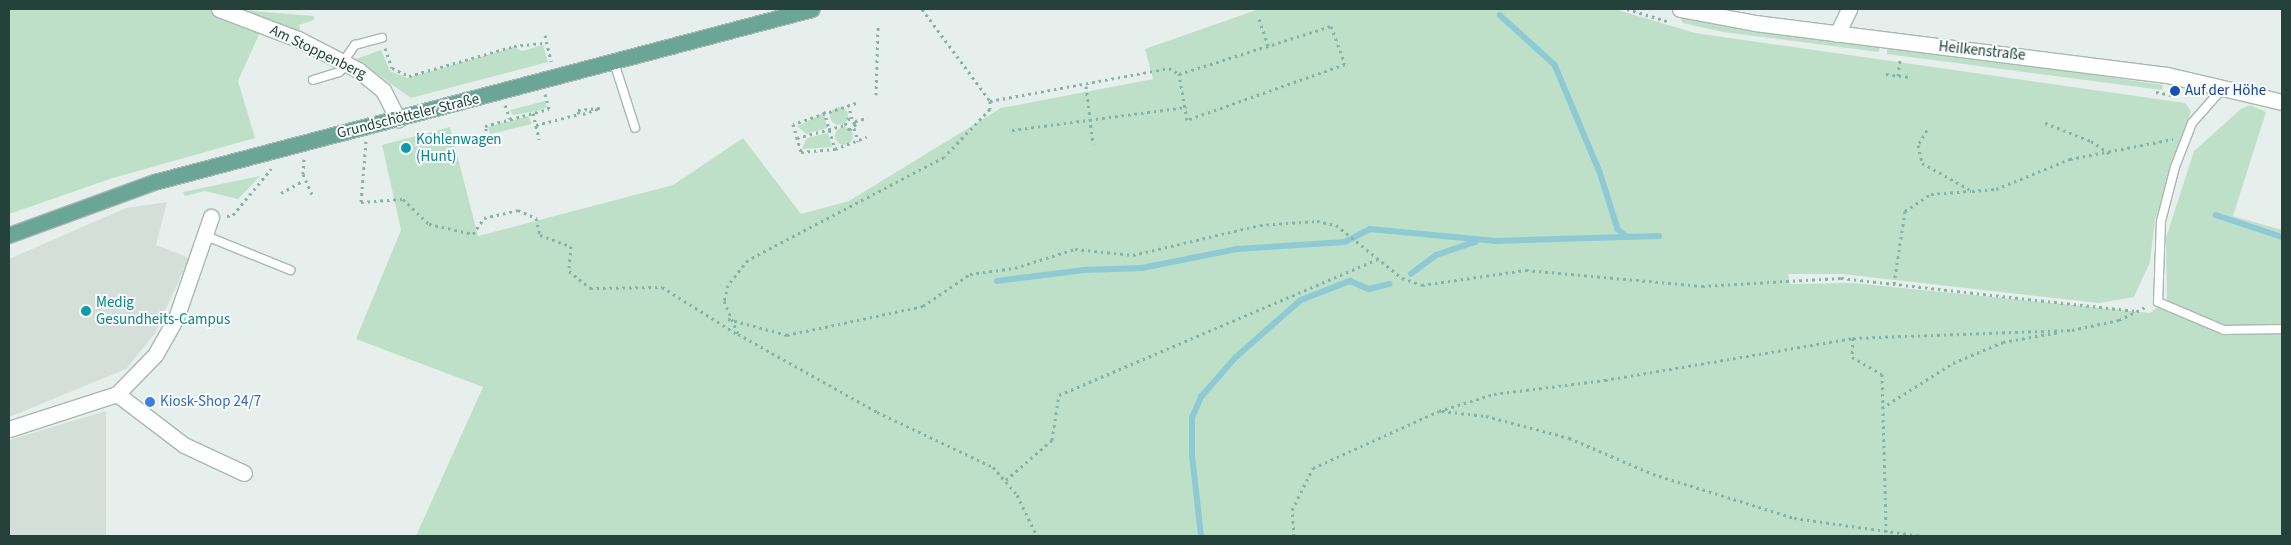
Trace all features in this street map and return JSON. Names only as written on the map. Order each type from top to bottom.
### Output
[{"type":"main road","name":"Grundschötteler Straße","points":[[9,235],[119,193],[812,9]]},
{"type":"street","name":"Am Stoppenberg","points":[[219,9],[298,38],[346,63],[383,90],[398,119]]},
{"type":"street","name":"Heilkenstraße","points":[[1680,9],[1837,34],[2046,58],[2225,87],[2282,102]]},
{"type":"street","points":[[1837,34],[1849,9]]},
{"type":"street","points":[[9,429],[117,394],[155,355],[176,318],[211,217]]},
{"type":"street","points":[[117,394],[184,445],[244,473]]},
{"type":"lane","points":[[312,80],[339,72],[355,45],[382,38]]},
{"type":"lane","points":[[614,62],[635,128]]},
{"type":"lane","points":[[2225,87],[2205,104],[2186,138],[2162,221],[2158,302],[2224,330],[2282,329]]},
{"type":"lane","points":[[206,236],[290,270]]},
{"type":"path","points":[[738,334],[728,319],[724,302],[728,285],[748,260],[944,157],[990,109],[990,100],[922,9]]},
{"type":"path","points":[[1259,19],[1270,48]]},
{"type":"path","points":[[990,100],[1086,86],[1169,68],[1179,74],[1270,48],[1331,26],[1345,64],[1187,120],[1179,74]]},
{"type":"path","points":[[876,95],[878,27]]},
{"type":"path","points":[[545,35],[545,43],[557,77]]},
{"type":"path","points":[[388,58],[392,68],[409,76],[481,53],[545,43]]},
{"type":"path","points":[[1898,76],[1900,59]]},
{"type":"path","points":[[1886,74],[1910,77]]},
{"type":"path","points":[[1086,86],[1094,145]]},
{"type":"path","points":[[856,103],[824,111],[793,124],[801,152],[835,149],[866,137]]},
{"type":"path","points":[[848,104],[854,120],[858,141]]},
{"type":"path","points":[[536,125],[599,105],[583,114]]},
{"type":"path","points":[[1012,130],[1186,107]]},
{"type":"path","points":[[488,137],[485,126],[549,109]]},
{"type":"path","points":[[824,111],[835,149]]},
{"type":"path","points":[[533,113],[539,139]]},
{"type":"path","points":[[797,138],[830,130],[854,120],[868,118]]},
{"type":"path","points":[[2044,123],[2091,141],[2110,153]]},
{"type":"path","points":[[845,125],[854,128]]},
{"type":"path","points":[[367,127],[361,202],[403,199],[429,224],[473,234],[484,218],[518,210],[536,218],[540,235],[571,246],[569,271],[590,288],[662,287],[738,334],[877,412],[992,467],[1006,480],[1036,536]]},
{"type":"path","points":[[1926,130],[1918,145],[1922,163],[1972,191]]},
{"type":"path","points":[[1894,284],[1905,211],[1931,194],[1996,189],[2070,159],[2186,138]]},
{"type":"path","points":[[307,142],[304,180],[312,194]]},
{"type":"path","points":[[211,217],[234,215],[288,147]]},
{"type":"path","points":[[281,192],[304,180]]},
{"type":"path","points":[[728,319],[786,335],[923,306],[970,274],[1015,268],[1075,249],[1133,255],[1260,225],[1317,221],[1336,225],[1402,278],[1422,285],[1526,270],[1702,286],[1810,277],[1894,284],[2136,311]]},
{"type":"path","points":[[1006,480],[1052,440],[1059,395],[1378,259]]},
{"type":"path","points":[[1882,408],[1953,363],[2003,342],[2119,320],[2158,302]]},
{"type":"path","points":[[1294,536],[1292,510],[1312,468],[1439,411],[1494,394],[1606,380],[1853,338],[2072,330]]},
{"type":"path","points":[[1853,338],[1852,357],[1882,374],[1886,532]]},
{"type":"path","points":[[1439,411],[1486,416],[1569,438],[1654,474],[1794,518],[1922,536]]},
{"type":"shaded area","points":[[167,202],[156,245],[189,258],[155,333],[126,369],[9,417],[9,259],[126,208]]},
{"type":"shaded area","points":[[106,411],[106,536],[9,536],[9,440]]},
{"type":"green space","points":[[9,9],[210,9],[261,30],[238,81],[255,138],[113,178],[9,214]]},
{"type":"green space","points":[[232,9],[314,16],[314,20],[299,25],[302,38]]},
{"type":"green space","points":[[1259,9],[1614,9],[1695,33],[2185,103],[2191,111],[2155,220],[2150,262],[2134,297],[2099,303],[1842,274],[1788,274],[1790,284],[1853,283],[2150,313],[2167,300],[2166,238],[2194,151],[2241,109],[2250,105],[2266,112],[2233,216],[2282,230],[2282,536],[416,536],[483,387],[356,339],[401,230],[382,145],[450,127],[478,236],[673,185],[743,138],[801,214],[849,201],[1001,108],[1153,79],[1145,49]]},
{"type":"green space","points":[[1680,17],[1754,32],[1880,47],[1879,52],[1723,32],[1683,23]]},
{"type":"green space","points":[[543,45],[548,62],[411,98],[356,59],[381,50],[390,71],[407,78],[514,47],[522,51]]},
{"type":"green space","points":[[1887,48],[2013,63],[2163,85],[2162,90],[1887,54]]},
{"type":"green space","points":[[545,101],[547,107],[537,111],[513,115],[510,110]]},
{"type":"green space","points":[[835,107],[843,107],[848,112],[846,123],[835,125],[830,120],[830,112]]},
{"type":"green space","points":[[824,113],[827,128],[806,134],[797,126]]},
{"type":"green space","points":[[528,116],[532,124],[490,134],[488,127]]},
{"type":"green space","points":[[844,127],[850,130],[853,136],[850,142],[844,145],[838,142],[835,136],[838,130]]},
{"type":"green space","points":[[828,133],[832,147],[802,149],[807,138]]},
{"type":"green space","points":[[260,176],[238,199],[205,191],[185,196],[183,192]]},
{"type":"waterway","points":[[1500,15],[1555,65],[1600,172],[1618,229],[1626,236]]},
{"type":"waterway","points":[[2216,215],[2282,237]]},
{"type":"waterway","points":[[997,281],[1084,270],[1142,268],[1237,249],[1345,242],[1370,229],[1498,241]]},
{"type":"waterway","points":[[1494,241],[1659,236]]},
{"type":"waterway","points":[[1411,274],[1436,255],[1475,242]]},
{"type":"waterway","points":[[1201,536],[1192,456],[1192,418],[1201,397],[1235,358],[1301,300],[1350,281],[1369,289],[1389,284]]},
{"type":"place","name":"Auf der Höhe","points":[[2175,91]]},
{"type":"place","name":"Kohlenwagen (Hunt)","points":[[406,148]]},
{"type":"place","name":"Medig Gesundheits-Campus","points":[[86,311]]},
{"type":"place","name":"Kiosk-Shop 24/7","points":[[150,402]]}]
